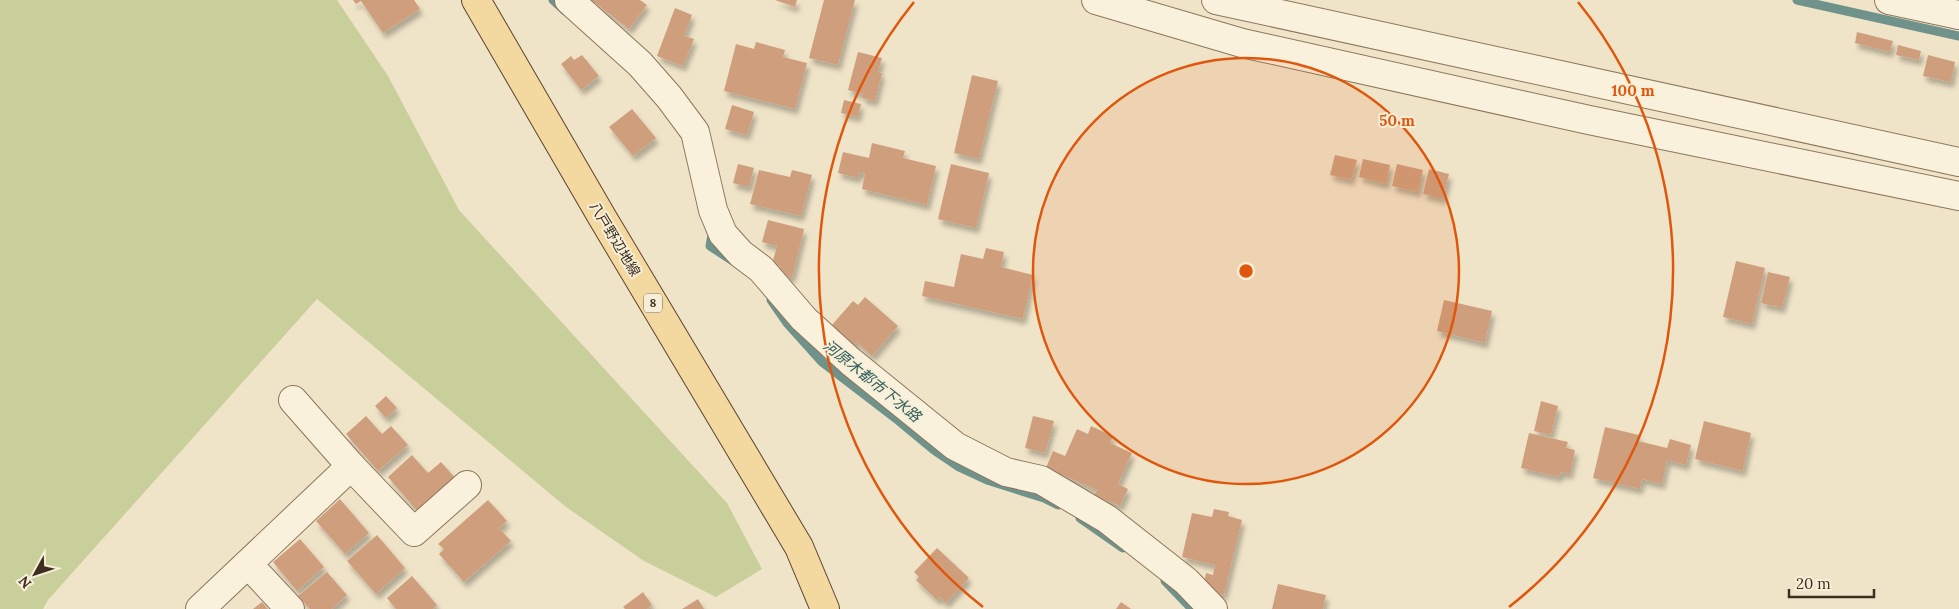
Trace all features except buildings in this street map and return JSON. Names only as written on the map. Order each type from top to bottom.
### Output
[{"type":"main road","name":"八戸野辺地線","points":[[476,0],[607,225],[799,547],[825,609]]},
{"type":"street","points":[[569,0],[640,64],[669,96],[694,132],[713,210],[723,234],[741,254],[761,269],[804,319],[850,361],[956,446],[1006,472],[1041,480],[1107,519],[1186,581],[1213,609]]},
{"type":"street","points":[[1096,0],[1242,43],[1589,120],[1959,196]]},
{"type":"street","points":[[1216,0],[1959,162]]},
{"type":"street","points":[[1889,0],[1959,15]]},
{"type":"street","points":[[293,400],[351,466],[414,532],[467,485]]},
{"type":"street","points":[[200,609],[351,466]]},
{"type":"street","points":[[248,564],[290,609]]},
{"type":"green space","points":[[0,0],[337,0],[388,76],[459,210],[727,503],[762,569],[716,597],[644,561],[566,507],[317,299],[48,600],[43,609],[0,609]]},
{"type":"waterway","name":"河原木都市下水路","points":[[553,0],[565,11]]},
{"type":"waterway","points":[[1797,0],[1959,36]]},
{"type":"waterway","name":"河原木都市下水路","points":[[710,229],[712,235],[710,246],[733,261]]},
{"type":"waterway","name":"河原木都市下水路","points":[[771,300],[787,323],[822,362],[934,450],[959,467],[987,480],[1044,498],[1058,505]]},
{"type":"waterway","name":"河原木都市下水路","points":[[1080,518],[1123,548]]},
{"type":"waterway","name":"河原木都市下水路","points":[[1165,581],[1192,609]]}]
